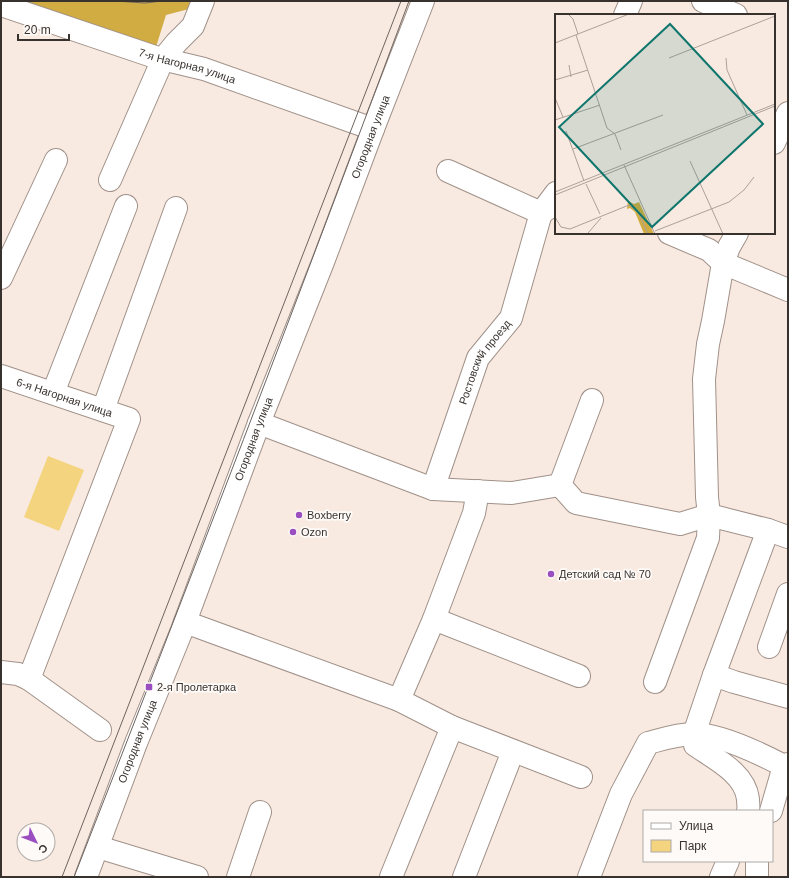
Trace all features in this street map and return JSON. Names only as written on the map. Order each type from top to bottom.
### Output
[{"type":"street","points":[[110,180],[163,59],[193,26],[203,1]]},
{"type":"street","name":"Огородная улица","points":[[86,877],[136,743],[185,622],[259,423],[323,262],[423,1]]},
{"type":"street","points":[[625,14],[631,1]]},
{"type":"street","points":[[703,1],[734,14]]},
{"type":"street","name":"7-я Нагорная улица","points":[[1,4],[163,59],[204,69],[373,129]]},
{"type":"street","points":[[775,141],[788,113]]},
{"type":"street","points":[[1,278],[56,160]]},
{"type":"street","points":[[448,171],[548,208]]},
{"type":"street","name":"Ростовский проезд","points":[[433,489],[478,358],[510,318],[548,208],[555,195]]},
{"type":"street","points":[[53,393],[126,206]]},
{"type":"street","points":[[103,410],[176,208]]},
{"type":"street","points":[[671,234],[710,250],[724,263],[788,290]]},
{"type":"street","points":[[655,682],[708,538],[709,515],[707,497],[704,379],[708,344],[714,321],[724,263],[728,247],[736,234]]},
{"type":"street","name":"6-я Нагорная улица","points":[[1,376],[129,418],[29,679]]},
{"type":"street","points":[[560,485],[592,400]]},
{"type":"street","points":[[259,423],[433,489],[512,493],[560,485]]},
{"type":"street","points":[[560,485],[576,504],[680,524],[709,515],[768,530],[788,537]]},
{"type":"street","points":[[399,700],[434,619],[474,513],[478,491]]},
{"type":"street","points":[[748,810],[747,791],[734,772],[695,745],[694,734],[714,675],[768,530]]},
{"type":"street","points":[[769,647],[788,594]]},
{"type":"street","points":[[434,619],[579,676]]},
{"type":"street","points":[[185,622],[399,700],[452,727],[581,777]]},
{"type":"street","points":[[1,672],[18,674],[29,679],[100,730]]},
{"type":"street","points":[[714,675],[788,697]]},
{"type":"street","points":[[391,877],[452,727]]},
{"type":"street","points":[[589,877],[621,794],[648,743],[673,736],[694,734],[715,736],[786,765],[771,810]]},
{"type":"street","points":[[464,877],[513,751]]},
{"type":"street","points":[[238,877],[260,812]]},
{"type":"street","points":[[98,847],[197,877]]},
{"type":"street","points":[[721,877],[728,862]]},
{"type":"street","points":[[757,862],[757,877]]},
{"type":"green space","points":[[48,456],[84,470],[59,531],[24,517]]},
{"type":"shaded area","points":[[16,1],[203,1],[204,5],[166,15],[156,47]]},
{"type":"tram line","points":[[115,1],[145,3],[162,1]]},
{"type":"tram line","points":[[62,877],[401,1]]},
{"type":"tram line","points":[[74,877],[327,221],[409,1]]},
{"type":"place","name":"Boxberry","points":[[299,515]]},
{"type":"place","name":"Ozon","points":[[293,532]]},
{"type":"place","name":"Детский сад № 70","points":[[551,574]]},
{"type":"place","name":"2-я Пролетарка","points":[[149,687]]}]
